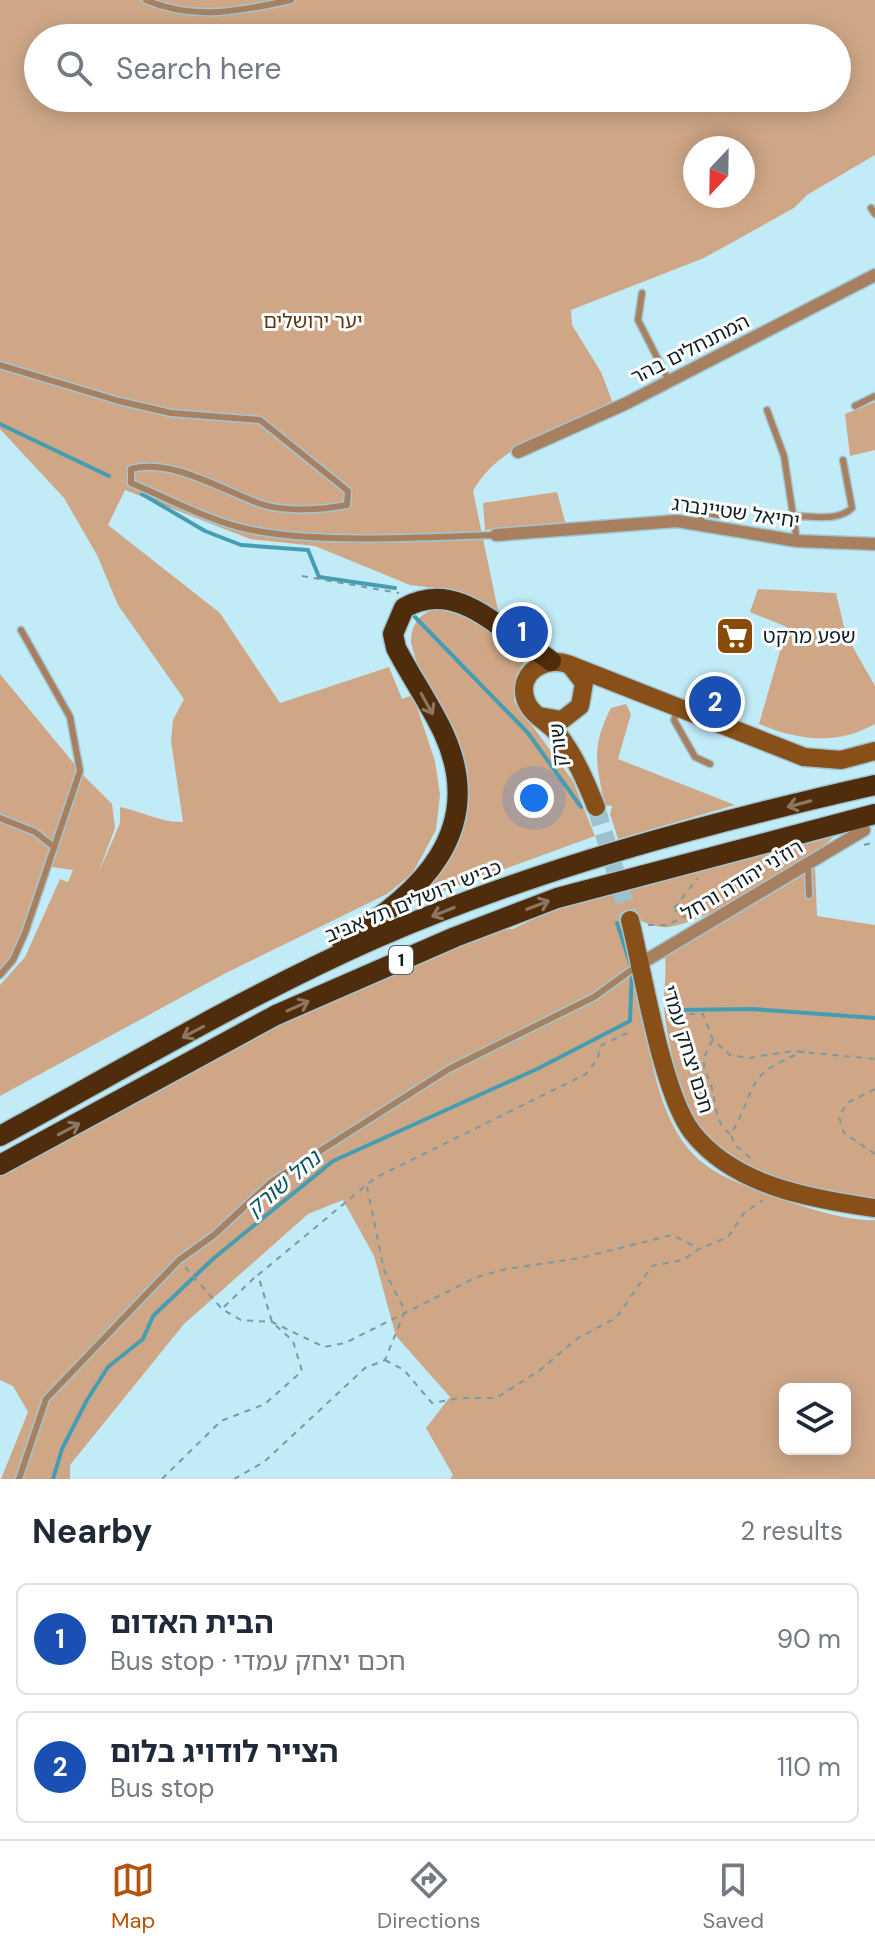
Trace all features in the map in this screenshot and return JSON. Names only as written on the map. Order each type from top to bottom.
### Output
[{"type":"highway","points":[[262,995],[374,923],[403,899],[437,861],[455,822],[458,800],[452,757],[444,734],[396,648],[393,634],[404,608],[426,597],[457,603],[476,611],[561,663]]},
{"type":"highway","name":"כביש ירושלים תל אביב","points":[[0,1136],[262,995],[376,939],[483,896],[671,838],[875,785]]},
{"type":"highway","name":"1","points":[[0,1165],[276,1015],[455,937],[557,898],[869,822]]},
{"type":"main road","points":[[561,663],[584,683],[579,708]]},
{"type":"main road","points":[[596,807],[583,776],[561,739],[529,707],[525,694],[531,672],[561,663],[641,691],[804,757],[841,760],[875,751]]},
{"type":"main road","points":[[539,716],[557,720],[605,688],[641,691]]},
{"type":"main road","name":"שורק","points":[[579,708],[575,737],[583,776]]},
{"type":"main road","name":"חכם יצחק עמדי","points":[[630,922],[659,1043],[684,1119],[704,1146],[740,1172],[770,1185],[875,1208]]},
{"type":"street","name":"המתנחלים בהר","points":[[518,452],[669,382],[875,275]]},
{"type":"street","name":"יחיאל שטיינברג","points":[[496,535],[534,535],[643,521],[701,525],[797,541],[875,544]]},
{"type":"street","points":[[393,634],[413,609],[429,602],[448,604],[506,633],[526,653],[531,672]]},
{"type":"street","name":"רוז'ני יהודה ורחל","points":[[640,964],[808,864],[869,822]]},
{"type":"lane","points":[[146,0],[188,14],[239,11],[291,0]]},
{"type":"lane","points":[[642,293],[638,320],[669,382]]},
{"type":"lane","points":[[0,365],[119,401],[171,413],[260,420],[348,491],[347,505],[281,508],[229,494],[207,481],[174,472],[140,467],[131,469],[131,483],[208,517],[242,528],[286,534],[496,535]]},
{"type":"lane","points":[[855,406],[875,396]]},
{"type":"lane","points":[[767,410],[784,456],[797,541]]},
{"type":"lane","points":[[793,516],[842,517],[852,508],[843,460]]},
{"type":"lane","points":[[701,525],[701,512],[718,515]]},
{"type":"lane","points":[[0,975],[13,960],[80,771],[70,717],[21,630]]},
{"type":"lane","points":[[678,707],[674,720],[695,757],[710,764]]},
{"type":"lane","points":[[0,818],[35,832],[54,847]]},
{"type":"lane","points":[[808,864],[809,895]]},
{"type":"lane","points":[[19,1479],[46,1399],[179,1260],[214,1235],[271,1182],[417,1088],[594,997],[640,964]]},
{"type":"path","points":[[302,576],[426,597]]},
{"type":"path","points":[[630,922],[667,925],[688,915],[686,909],[672,911],[705,870]]},
{"type":"path","points":[[677,1014],[703,1014],[713,1040],[730,1055],[749,1058],[779,1051],[805,1051],[875,1059]]},
{"type":"path","points":[[222,1309],[258,1275],[375,1178],[586,1074],[598,1058],[600,1046],[627,1033]]},
{"type":"path","points":[[713,1040],[705,1055],[704,1070],[711,1084],[712,1102],[721,1127],[731,1134],[734,1144],[756,1164]]},
{"type":"path","points":[[731,1134],[746,1109],[748,1090],[769,1065],[805,1051]]},
{"type":"path","points":[[875,1089],[847,1103],[839,1117],[844,1133],[875,1154]]},
{"type":"path","points":[[385,1360],[404,1370],[432,1403],[460,1398],[496,1398],[539,1371],[578,1338],[616,1318],[652,1266],[683,1260],[699,1249],[728,1237],[744,1213],[763,1201],[770,1185]]},
{"type":"path","points":[[234,1479],[264,1462],[365,1368],[385,1360],[405,1311],[384,1270],[367,1186]]},
{"type":"path","points":[[179,1260],[222,1309],[241,1320],[272,1322],[324,1347],[345,1343],[477,1277],[506,1269],[580,1258],[672,1235],[699,1249]]},
{"type":"path","points":[[162,1479],[221,1421],[265,1404],[302,1371],[293,1341],[272,1322],[258,1275]]},
{"type":"green space","name":"יער ירושלים","points":[[0,0],[875,0],[875,155],[807,195],[794,208],[704,258],[571,310],[572,325],[601,372],[614,406],[516,448],[485,474],[473,491],[499,615],[434,588],[410,585],[315,546],[250,539],[125,490],[108,525],[220,613],[280,703],[389,667],[402,699],[413,695],[435,761],[440,795],[436,830],[412,874],[387,894],[224,974],[0,1096],[0,985],[25,957],[60,879],[68,882],[73,870],[44,866],[12,966],[0,976],[0,674],[86,778],[112,804],[115,828],[98,874],[120,823],[120,807],[167,821],[183,822],[171,741],[173,720],[184,699],[118,605],[97,555],[64,498],[0,429]]},
{"type":"green space","points":[[875,402],[875,450],[850,456],[845,414]]},
{"type":"green space","points":[[557,492],[566,525],[485,530],[483,503]]},
{"type":"green space","points":[[758,589],[836,593],[846,635],[875,686],[875,724],[846,736],[817,738],[788,734],[759,724],[787,627],[750,612]]},
{"type":"green space","points":[[448,606],[506,636],[526,659],[516,676],[514,701],[573,781],[595,836],[408,904],[461,819],[411,643],[414,627],[421,616]]},
{"type":"green space","points":[[626,704],[631,714],[618,759],[735,805],[618,839],[610,814],[612,806],[605,805],[597,756],[600,734],[611,708]]},
{"type":"green space","points":[[840,829],[828,842],[787,872],[709,914],[669,927],[639,920],[642,982],[650,1053],[658,1087],[670,1119],[686,1146],[707,1166],[739,1183],[824,1212],[875,1220],[875,1479],[450,1479],[453,1475],[426,1428],[450,1397],[396,1336],[374,1256],[343,1200],[308,1214],[184,1324],[70,1465],[70,1479],[1,1479],[28,1412],[13,1386],[0,1380],[0,1173],[276,1024],[468,941],[499,930],[513,929],[566,903]]},
{"type":"green space","points":[[815,868],[817,916],[875,925],[875,1202],[782,1182],[737,1163],[718,1150],[701,1134],[688,1111],[677,1079],[667,1031],[664,1010],[665,957]]},
{"type":"waterway","points":[[0,424],[109,476]]},
{"type":"waterway","points":[[142,494],[205,531],[241,545],[308,550],[319,577],[395,588]]},
{"type":"waterway","points":[[414,616],[528,733],[581,807]]},
{"type":"waterway","name":"נחל שורק","points":[[53,1479],[62,1449],[108,1367],[143,1339],[153,1316],[214,1258],[333,1161],[537,1069],[630,1021],[632,969],[617,923]]},
{"type":"waterway","name":"נחל שורק","points":[[675,1010],[752,1009],[875,1018]]},
{"type":"tunnel","points":[[596,807],[630,920]]},
{"type":"place","name":"הבית האדום","points":[[522,632]]},
{"type":"place","name":"שפע מרקט","points":[[735,636]]},
{"type":"place","name":"הצייר לודויג בלום","points":[[715,702]]}]
